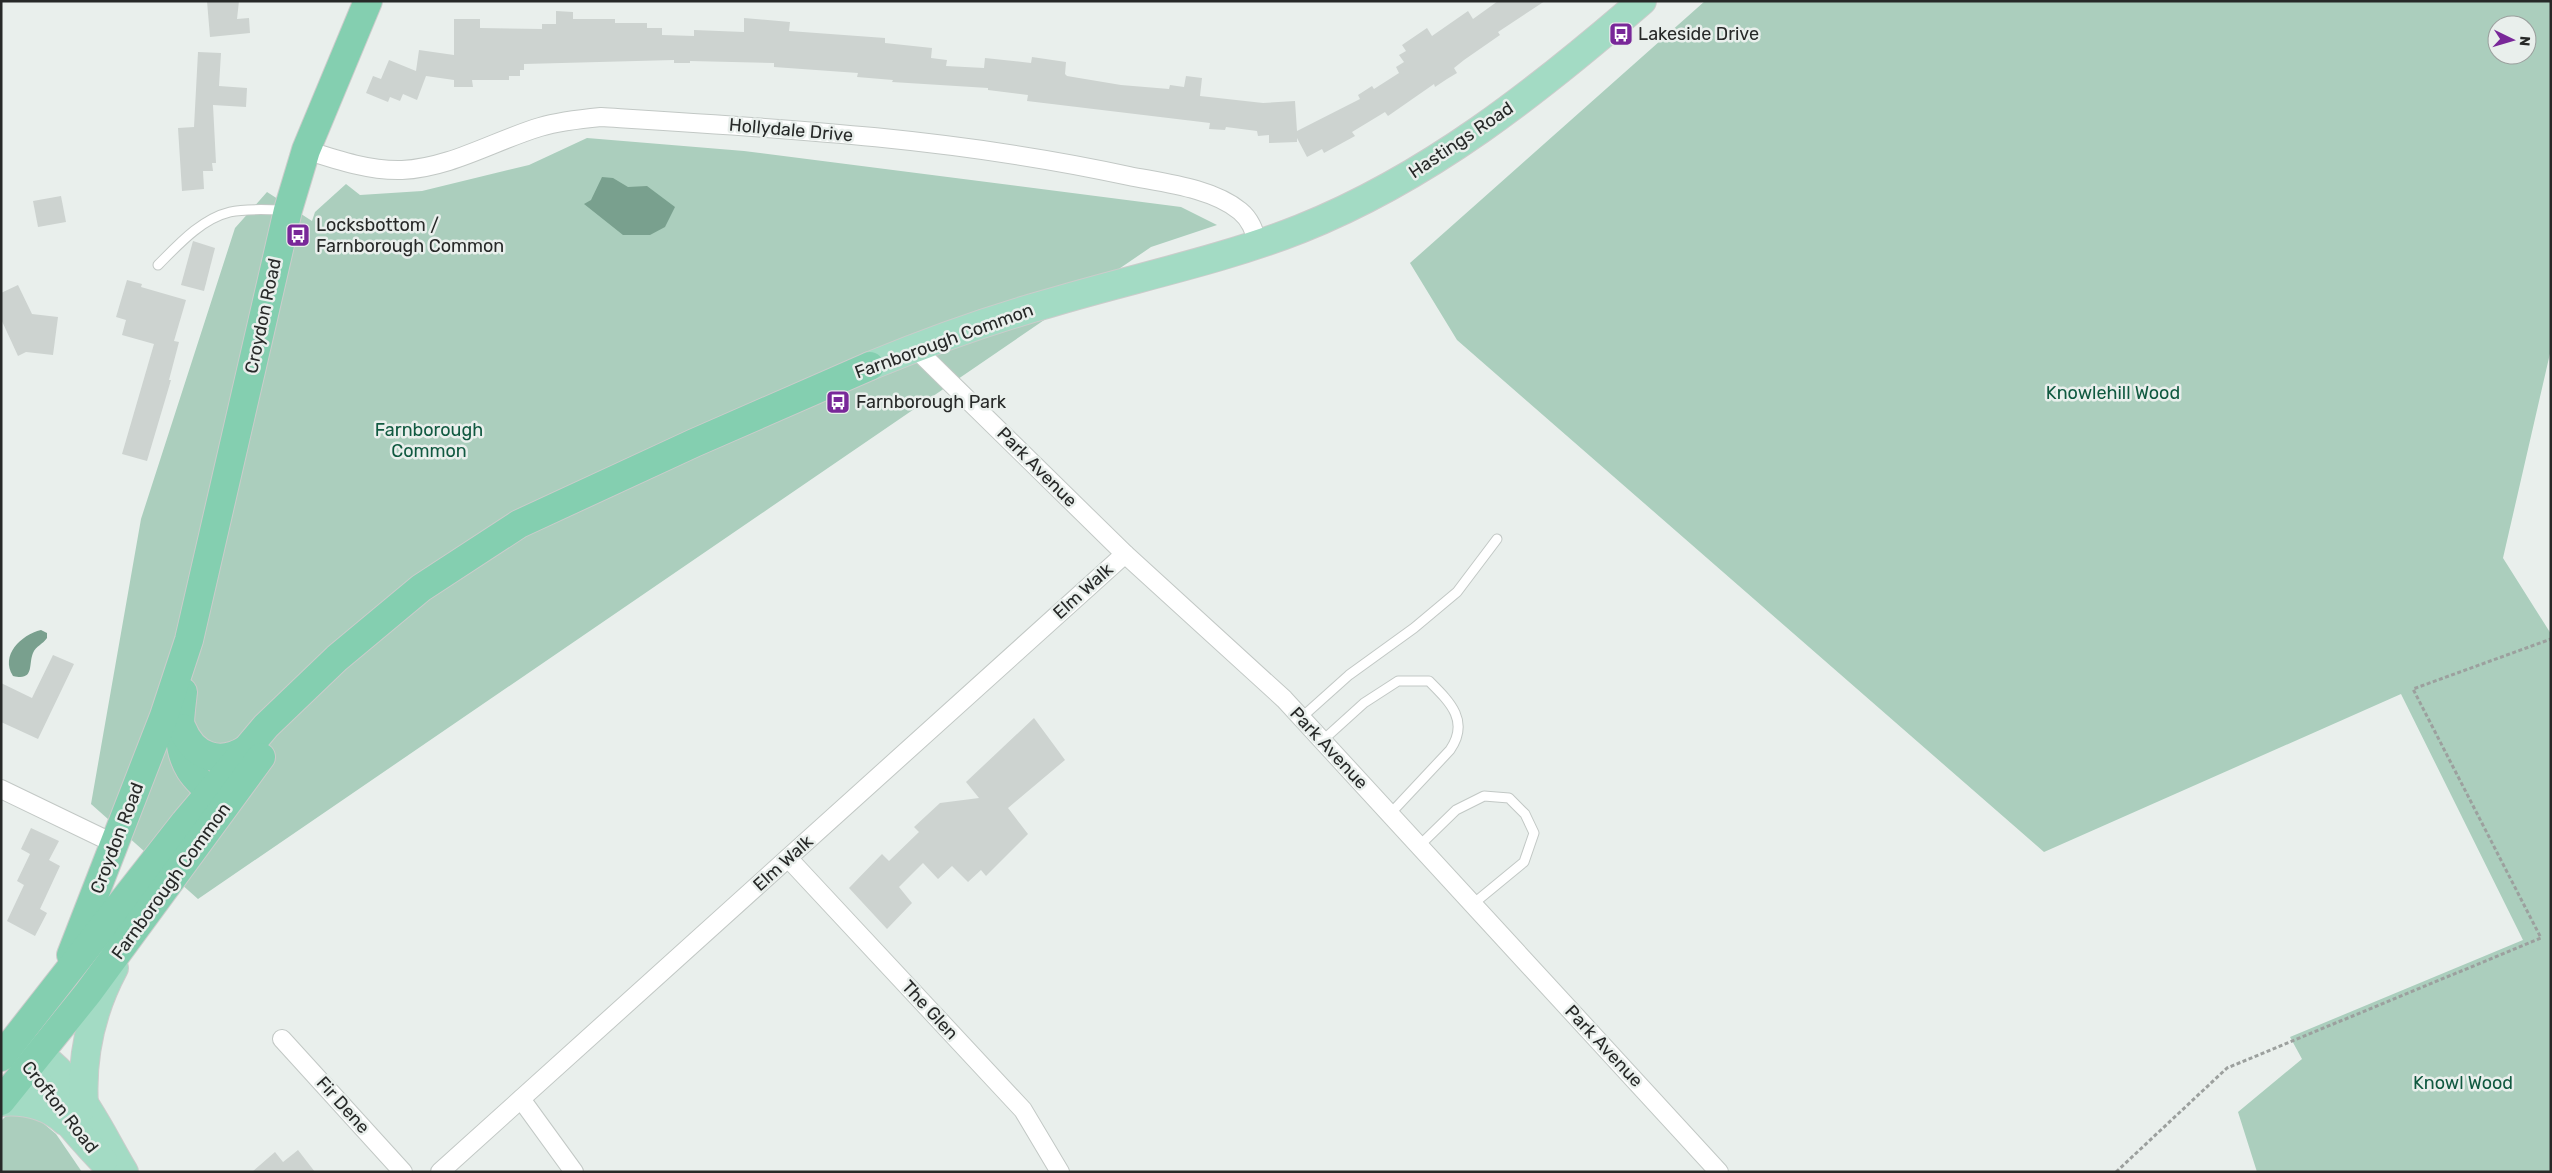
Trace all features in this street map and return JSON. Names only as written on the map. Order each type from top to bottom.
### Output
[{"type":"highway","name":"Croydon Road","points":[[53,992],[80,936],[144,769],[189,640],[288,210],[306,150],[368,1]]},
{"type":"highway","name":"Farnborough Common","points":[[7,1050],[245,750],[285,706],[337,658],[421,588],[518,524],[694,443],[870,366]]},
{"type":"highway","name":"Croydon Road","points":[[189,640],[181,717],[181,744],[184,758],[190,770],[210,792],[216,809],[215,822]]},
{"type":"highway","name":"Farnborough Common","points":[[1,1102],[134,932],[337,658]]},
{"type":"highway","name":"Farnborough Common","points":[[181,717],[186,739],[203,755],[222,759],[245,750]]},
{"type":"highway","name":"Croydon Road","points":[[144,769],[160,759],[184,758]]},
{"type":"highway","name":"Croydon Road","points":[[90,907],[93,925],[100,933]]},
{"type":"highway","points":[[100,933],[117,939],[134,932]]},
{"type":"main road","name":"Hastings Road","points":[[1258,244],[1346,209],[1402,180],[1466,140],[1585,49],[1642,1]]},
{"type":"main road","name":"Farnborough Common","points":[[870,366],[915,348],[1048,303],[1258,244]]},
{"type":"main road","name":"Crofton Road","points":[[124,1172],[80,1118],[86,1048],[93,1018],[103,989],[134,932]]},
{"type":"main road","name":"Crofton Road","points":[[7,1050],[34,1061],[67,1080],[80,1118],[104,1163],[118,1172]]},
{"type":"main road","points":[[1,1102],[20,1102],[42,1106],[59,1115],[80,1118]]},
{"type":"street","name":"Hollydale Drive","points":[[306,150],[358,165],[404,170],[431,166],[542,126],[574,119],[601,117],[773,127],[992,151],[1067,162],[1199,191],[1239,210],[1249,220],[1258,244]]},
{"type":"street","name":"Park Avenue","points":[[915,348],[1125,554],[1284,699],[1720,1172]]},
{"type":"street","name":"Elm Walk","points":[[440,1172],[1125,554]]},
{"type":"street","points":[[1,788],[115,844]]},
{"type":"street","name":"The Glen","points":[[788,858],[1023,1110],[1060,1172]]},
{"type":"street","name":"Fir Dene","points":[[282,1039],[403,1172]]},
{"type":"street","points":[[521,1099],[574,1172]]},
{"type":"lane","points":[[158,265],[194,232],[223,214],[241,211],[288,210]]},
{"type":"lane","points":[[1301,718],[1348,675],[1414,628],[1457,592],[1498,539]]},
{"type":"lane","points":[[1322,740],[1364,703],[1398,681],[1429,681],[1447,698],[1459,720],[1458,738],[1450,750],[1390,814]]},
{"type":"lane","points":[[1419,846],[1456,810],[1484,796],[1509,798],[1525,814],[1534,833],[1524,862],[1473,904]]},
{"type":"path","points":[[2116,1172],[2227,1068],[2541,938],[2413,689],[2551,639]]},
{"type":"green space","name":"Knowlehill Wood","points":[[1705,1],[2551,1],[2551,349],[2503,558],[2551,634],[2551,1172],[2257,1172],[2238,1112],[2302,1059],[2290,1037],[2523,940],[2401,694],[2044,852],[1457,340],[1410,263]]},
{"type":"green space","name":"Farnborough Common","points":[[587,138],[744,151],[1181,207],[1217,225],[1151,247],[198,899],[91,804],[141,519],[235,228],[267,192],[312,221],[315,212],[346,184],[360,195],[422,191],[529,165]]},
{"type":"green space","points":[[31,1113],[56,1134],[82,1172],[1,1172],[1,1121],[8,1114]]},
{"type":"shaded area","points":[[602,177],[613,178],[628,187],[647,186],[675,207],[665,227],[650,235],[623,235],[584,204],[591,200]]},
{"type":"shaded area","points":[[41,630],[47,633],[47,638],[33,653],[28,674],[20,677],[13,676],[9,661],[15,647],[26,636]]},
{"type":"building","points":[[207,1],[239,1],[237,19],[249,18],[250,33],[210,37]]},
{"type":"building","points":[[1498,1],[1545,1],[1498,32],[1500,35],[1454,68],[1457,73],[1435,87],[1434,84],[1388,116],[1385,112],[1352,132],[1355,136],[1324,153],[1322,149],[1307,157],[1297,138],[1297,142],[1269,143],[1269,135],[1258,136],[1257,131],[1226,127],[1225,130],[1209,129],[1210,123],[1027,101],[1028,95],[988,90],[988,88],[892,82],[893,80],[857,77],[858,73],[774,67],[774,63],[690,61],[690,63],[674,63],[674,60],[524,64],[524,70],[520,70],[520,76],[509,76],[509,80],[472,80],[473,87],[454,87],[454,80],[426,76],[417,100],[403,94],[400,101],[390,97],[388,102],[366,93],[373,76],[381,79],[389,60],[416,71],[419,50],[454,55],[454,19],[480,19],[480,28],[542,29],[542,24],[556,24],[556,11],[573,12],[573,19],[615,19],[615,23],[647,23],[647,28],[662,28],[662,35],[694,36],[694,30],[744,32],[744,18],[790,22],[789,31],[885,38],[885,43],[932,48],[931,58],[947,60],[946,66],[984,68],[985,58],[1031,63],[1032,57],[1066,62],[1065,74],[1067,76],[1121,85],[1169,89],[1170,85],[1184,87],[1186,76],[1202,78],[1200,96],[1263,103],[1295,101],[1297,131],[1360,99],[1358,95],[1372,86],[1374,89],[1399,73],[1396,67],[1404,62],[1399,55],[1406,51],[1402,45],[1427,28],[1432,36],[1468,11],[1473,19]]},
{"type":"building","points":[[198,52],[221,53],[219,86],[247,88],[246,107],[213,105],[216,163],[212,163],[213,171],[203,171],[204,189],[182,191],[178,128],[194,127]]},
{"type":"building","points":[[61,196],[66,222],[38,227],[33,201]]},
{"type":"building","points":[[193,241],[215,248],[204,291],[181,285]]},
{"type":"building","points":[[127,280],[142,284],[141,287],[186,300],[174,341],[179,342],[169,380],[171,380],[147,461],[122,454],[154,344],[122,335],[126,320],[116,317]]},
{"type":"building","points":[[18,285],[32,314],[58,317],[53,355],[26,352],[18,356],[1,319],[1,293]]},
{"type":"building","points":[[53,655],[74,664],[38,739],[1,722],[1,683],[32,698]]},
{"type":"building","points":[[1034,718],[1065,760],[1008,808],[1028,834],[986,876],[981,870],[968,882],[952,866],[938,879],[923,863],[899,887],[912,903],[887,929],[849,888],[882,854],[889,861],[919,832],[914,827],[940,803],[979,798],[966,782]]},
{"type":"building","points":[[31,828],[59,841],[49,860],[60,866],[40,909],[47,913],[35,936],[7,921],[24,885],[17,881],[30,854],[21,849]]},
{"type":"building","points":[[298,1150],[315,1172],[252,1172],[275,1152],[283,1162]]},
{"type":"place","name":"Lakeside Drive","points":[[1621,34]]},
{"type":"place","name":"Locksbottom / Farnborough Common","points":[[298,235]]},
{"type":"place","name":"Farnborough Park","points":[[838,402]]},
{"type":"park label","name":"Knowl Wood","points":[[2463,1083]]}]
